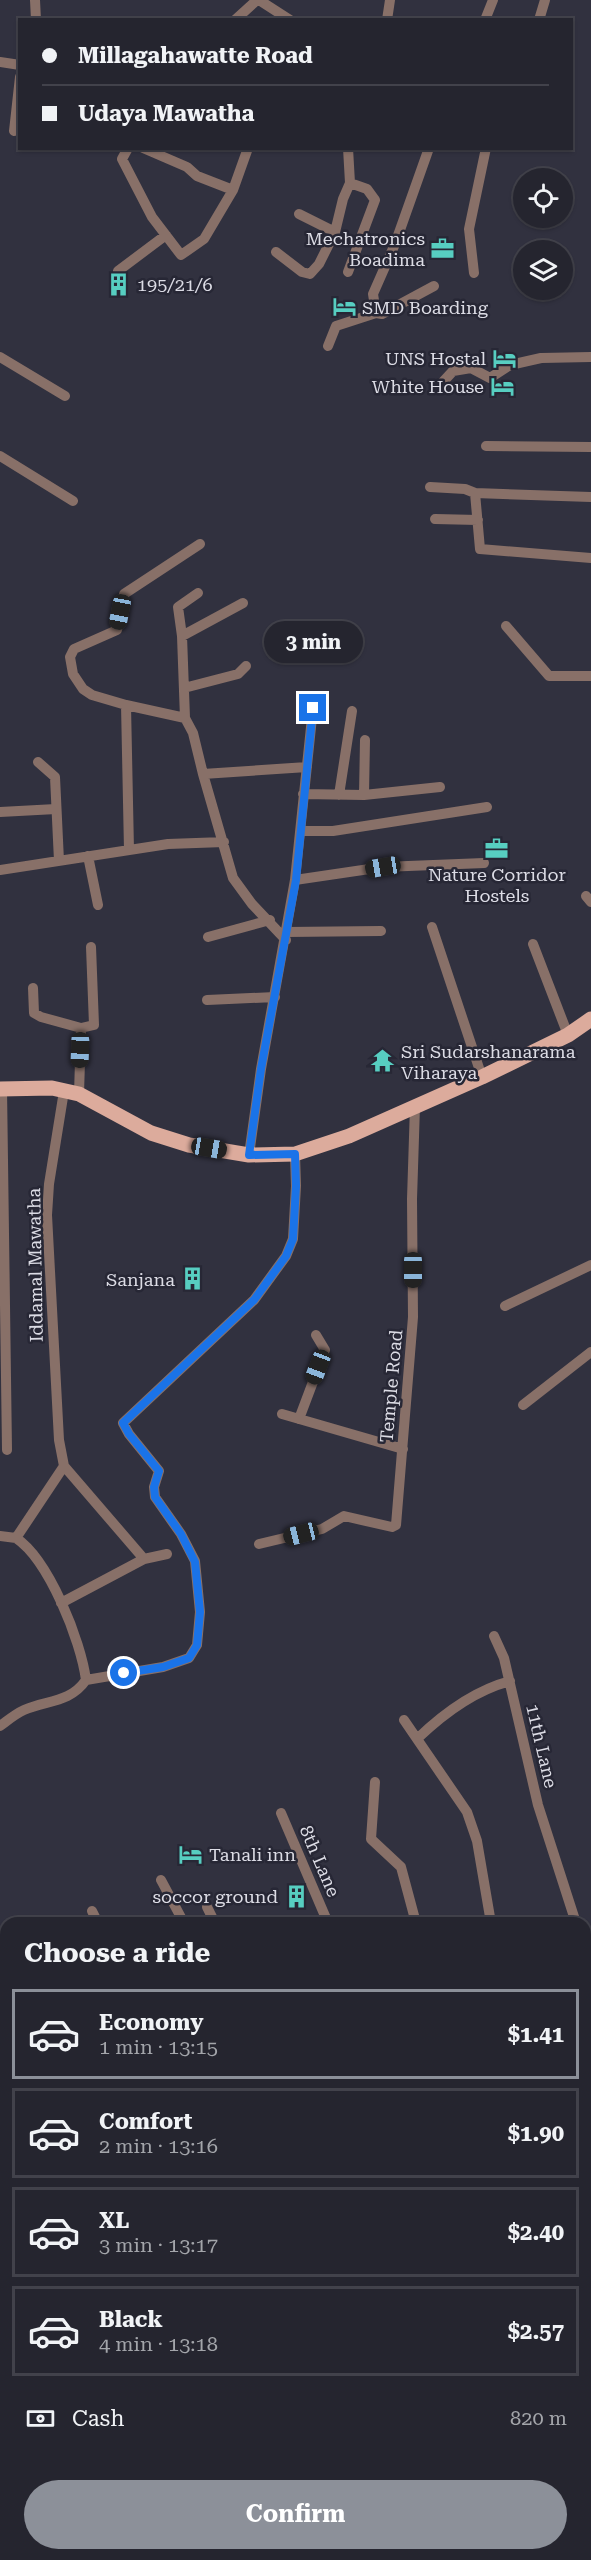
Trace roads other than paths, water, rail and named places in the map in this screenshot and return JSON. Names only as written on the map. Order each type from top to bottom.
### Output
[{"type":"main road","points":[[1,1089],[52,1088],[71,1092],[151,1132],[189,1145],[249,1155],[295,1154],[349,1136],[482,1077],[568,1035],[591,1020]]},
{"type":"street","points":[[35,0],[36,18]]},
{"type":"street","points":[[237,18],[258,0],[287,18]]},
{"type":"street","points":[[387,18],[390,0]]},
{"type":"street","points":[[486,18],[494,0]]},
{"type":"street","points":[[540,18],[545,0]]},
{"type":"street","points":[[0,63],[18,65]]},
{"type":"street","points":[[14,131],[18,95]]},
{"type":"street","points":[[127,150],[122,159],[152,217],[181,255],[204,239],[233,190],[247,150]]},
{"type":"street","points":[[148,150],[187,167],[197,176],[233,190]]},
{"type":"street","points":[[276,252],[302,273],[310,274],[319,264],[335,232],[342,199],[350,183],[348,150]]},
{"type":"street","points":[[376,313],[373,294],[395,244],[428,150]]},
{"type":"street","points":[[474,273],[469,229],[486,150]]},
{"type":"street","points":[[348,272],[375,200],[367,189],[350,183]]},
{"type":"street","points":[[299,214],[335,232]]},
{"type":"street","points":[[118,271],[166,235]]},
{"type":"street","points":[[328,346],[336,326],[376,313],[382,314],[434,286]]},
{"type":"street","points":[[0,357],[64,396]]},
{"type":"street","points":[[441,384],[453,371],[471,369],[490,378],[510,365],[531,361],[591,357]]},
{"type":"street","points":[[486,446],[591,447]]},
{"type":"street","points":[[0,456],[73,501]]},
{"type":"street","points":[[430,487],[465,489],[475,493],[591,497]]},
{"type":"street","points":[[475,493],[480,549],[591,558]]},
{"type":"street","points":[[435,519],[478,520]]},
{"type":"street","points":[[185,718],[126,705],[92,694],[83,689],[73,674],[70,657],[74,649],[117,630],[124,594],[200,544]]},
{"type":"street","points":[[198,593],[178,607],[182,636],[185,718],[193,733],[202,774],[233,878],[252,904],[286,936],[381,931]]},
{"type":"street","points":[[182,636],[243,603]]},
{"type":"street","points":[[506,626],[549,676],[591,676]]},
{"type":"street","points":[[184,688],[238,674],[246,666]]},
{"type":"street","points":[[126,705],[129,850]]},
{"type":"street","points":[[249,1155],[261,1069],[296,880],[313,708]]},
{"type":"street","points":[[339,795],[352,711]]},
{"type":"street","points":[[364,795],[365,740]]},
{"type":"street","points":[[38,762],[55,777],[59,861]]},
{"type":"street","points":[[202,774],[307,767]]},
{"type":"street","points":[[303,794],[364,795],[440,787]]},
{"type":"street","points":[[300,831],[333,831],[487,807]]},
{"type":"street","points":[[0,812],[56,808]]},
{"type":"street","points":[[0,870],[168,844],[224,842]]},
{"type":"street","points":[[88,856],[98,905]]},
{"type":"street","points":[[296,880],[383,867],[484,863]]},
{"type":"street","points":[[208,937],[270,920]]},
{"type":"street","points":[[432,927],[482,1077]]},
{"type":"street","points":[[533,944],[568,1035]]},
{"type":"street","points":[[33,988],[34,1013],[40,1017],[81,1028],[94,1025],[91,947]]},
{"type":"street","points":[[207,1000],[275,997]]},
{"type":"street","name":"Iddamal Mawatha","points":[[64,1466],[59,1440],[46,1215],[49,1184],[71,1092],[81,1028]]},
{"type":"street","points":[[1,1089],[7,1450]]},
{"type":"street","name":"Temple Road","points":[[259,1544],[322,1529],[344,1516],[392,1527],[396,1525],[413,1317],[412,1199],[416,1106]]},
{"type":"street","points":[[86,1680],[163,1667],[189,1658],[197,1645],[200,1612],[195,1562],[181,1534],[155,1497],[154,1487],[159,1471],[123,1423],[254,1300],[286,1256],[293,1239],[295,1154]]},
{"type":"street","points":[[505,1306],[591,1265]]},
{"type":"street","points":[[299,1419],[325,1350],[316,1335]]},
{"type":"street","points":[[523,1405],[591,1352]]},
{"type":"street","points":[[282,1414],[403,1449]]},
{"type":"street","points":[[16,1538],[64,1466],[144,1559]]},
{"type":"street","points":[[0,1536],[16,1538],[29,1546],[45,1571],[61,1604],[84,1664],[86,1680],[80,1689],[69,1696],[24,1710],[0,1726]]},
{"type":"street","points":[[61,1604],[144,1559],[167,1554]]},
{"type":"street","name":"11th Lane","points":[[494,1635],[504,1658],[510,1681],[538,1805],[574,1917]]},
{"type":"street","points":[[418,1738],[450,1712],[484,1690],[510,1681]]},
{"type":"street","points":[[404,1720],[467,1812],[477,1841],[491,1917]]},
{"type":"street","points":[[375,1782],[371,1839],[401,1867],[414,1917]]},
{"type":"street","name":"8th Lane","points":[[281,1813],[325,1917]]},
{"type":"street","points":[[161,1880],[181,1917]]},
{"type":"street","points":[[207,1907],[211,1917]]},
{"type":"street","points":[[92,1911],[95,1917]]},
{"type":"street","points":[[591,2093],[591,2144]]},
{"type":"place","name":"Mechatronics Boadima","points":[[443,248]]},
{"type":"place","name":"195/21/6","points":[[119,284]]},
{"type":"place","name":"SMD Boarding","points":[[344,307]]},
{"type":"place","name":"UNS Hostal","points":[[504,358]]},
{"type":"place","name":"White House","points":[[502,386]]},
{"type":"place","name":"Nature Corridor Hostels","points":[[497,848]]},
{"type":"place","name":"Sri Sudarshanarama Viharaya","points":[[383,1061]]},
{"type":"place","name":"Sanjana","points":[[193,1279]]},
{"type":"place","name":"Tanali inn","points":[[191,1854]]},
{"type":"place","name":"soccor ground","points":[[296,1896]]}]
